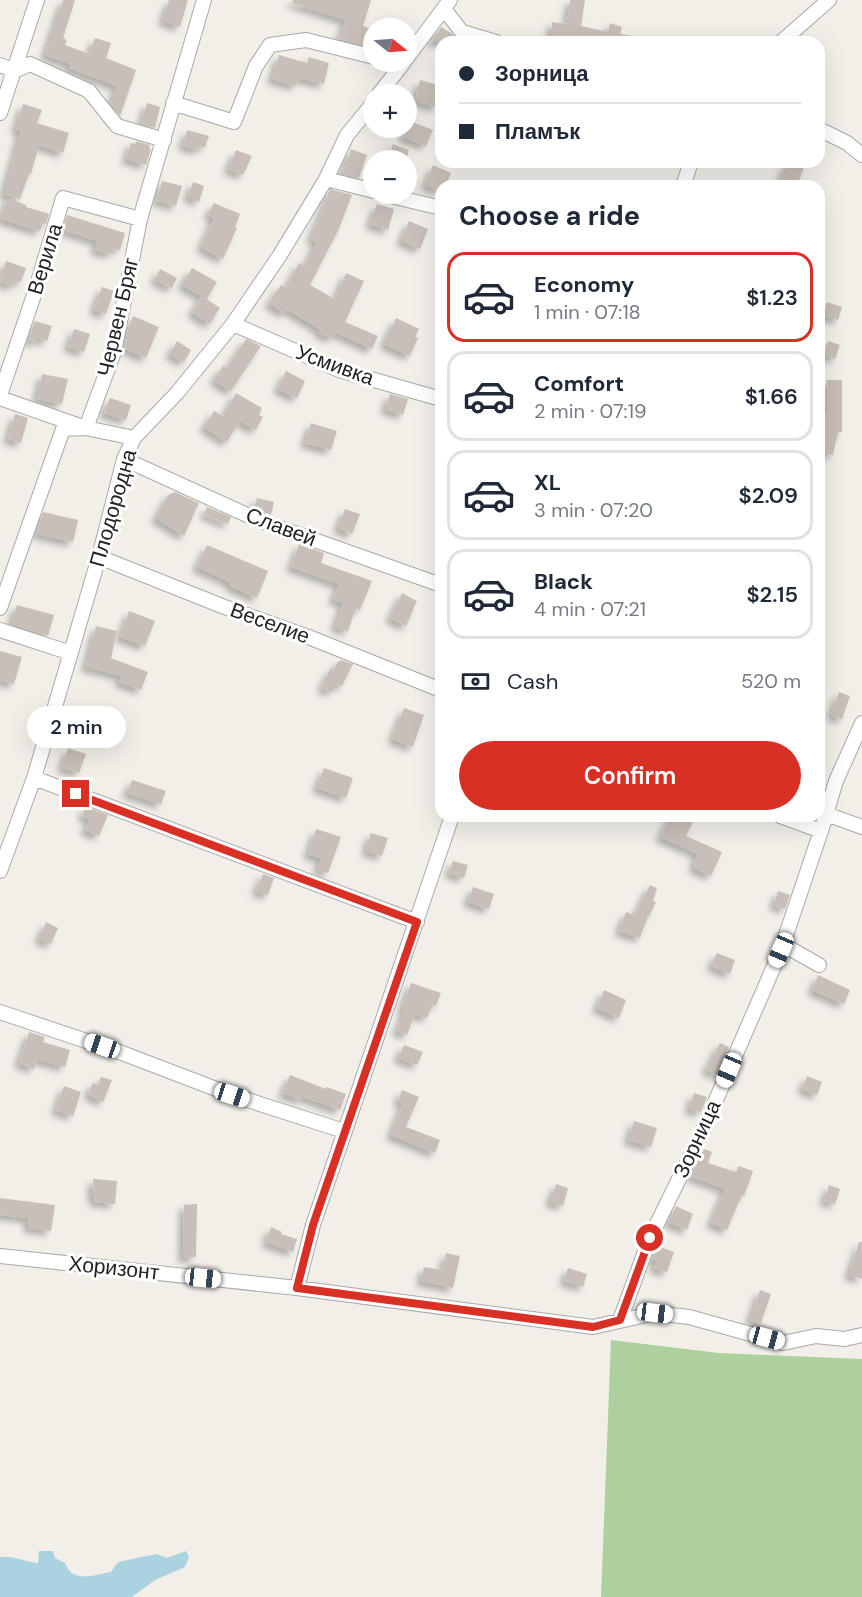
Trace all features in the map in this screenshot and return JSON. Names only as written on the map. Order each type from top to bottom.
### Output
[{"type":"street","points":[[0,113],[37,0]]},
{"type":"street","name":"Червен Бряг","points":[[86,428],[114,352],[140,219],[204,0]]},
{"type":"street","points":[[787,36],[829,0]]},
{"type":"street","points":[[417,41],[447,5],[462,32],[476,36]]},
{"type":"street","points":[[173,103],[234,122],[256,66],[270,45],[306,40],[363,54]]},
{"type":"street","points":[[0,65],[14,71],[30,64],[89,91],[117,126],[164,140]]},
{"type":"street","name":"Плодородна","points":[[0,871],[34,778],[99,557],[124,459],[134,438],[177,393],[233,324],[280,255],[326,178],[347,135],[363,115]]},
{"type":"street","points":[[825,132],[847,143],[862,155]]},
{"type":"street","points":[[326,178],[363,188]]},
{"type":"street","name":"Верила","points":[[0,397],[63,198],[140,219]]},
{"type":"street","points":[[417,202],[435,207]]},
{"type":"street","name":"Усмивка","points":[[233,324],[339,370],[435,397]]},
{"type":"street","points":[[0,397],[86,428],[134,438]]},
{"type":"street","points":[[0,608],[63,429],[86,428]]},
{"type":"street","name":"Славей","points":[[124,459],[258,519],[435,583]]},
{"type":"street","name":"Веселие","points":[[99,557],[222,606],[346,651],[435,688]]},
{"type":"street","points":[[0,630],[71,652]]},
{"type":"street","name":"Зорница","points":[[825,817],[836,781],[862,723]]},
{"type":"street","points":[[34,778],[417,922]]},
{"type":"street","points":[[826,814],[862,827]]},
{"type":"street","points":[[297,1288],[313,1225],[450,822]]},
{"type":"street","points":[[796,822],[821,831]]},
{"type":"street","name":"Зорница","points":[[620,1320],[650,1238],[703,1130],[782,944],[824,822]]},
{"type":"street","points":[[782,944],[819,965]]},
{"type":"street","points":[[0,1012],[122,1053],[232,1095],[344,1131]]},
{"type":"street","name":"Хоризонт","points":[[0,1256],[297,1288],[593,1327],[655,1313],[689,1317],[783,1342],[816,1336],[844,1339],[862,1335]]},
{"type":"green space","points":[[611,1340],[719,1353],[862,1359],[862,1597],[601,1597]]},
{"type":"water","points":[[39,1551],[53,1551],[55,1558],[65,1563],[73,1574],[78,1576],[111,1572],[118,1562],[156,1554],[167,1558],[186,1551],[189,1557],[185,1567],[155,1580],[132,1597],[0,1597],[0,1557],[38,1563]]},
{"type":"building","points":[[63,0],[75,0],[63,38],[67,40],[65,45],[89,54],[95,38],[111,43],[106,58],[136,70],[120,116],[111,104],[117,86],[69,68],[71,64],[45,55]]},
{"type":"building","points":[[169,0],[188,0],[180,27],[163,21]]},
{"type":"building","points":[[293,0],[371,0],[365,18],[363,18],[363,45],[339,39],[346,20],[292,3]]},
{"type":"building","points":[[570,0],[585,0],[581,26],[608,32],[610,23],[622,27],[620,34],[632,36],[551,36],[552,22],[567,24]]},
{"type":"building","points":[[441,27],[454,36],[435,36]]},
{"type":"building","points":[[279,55],[307,63],[309,57],[329,63],[324,84],[299,78],[296,86],[272,79]]},
{"type":"building","points":[[420,80],[435,84],[435,106],[418,102],[417,92]]},
{"type":"building","points":[[147,103],[160,107],[155,128],[141,124]]},
{"type":"building","points":[[23,104],[42,110],[37,123],[69,133],[63,153],[39,145],[31,174],[29,174],[20,199],[4,194],[21,131],[16,129]]},
{"type":"building","points":[[417,124],[433,130],[426,146],[406,138],[417,138]]},
{"type":"building","points":[[187,130],[209,136],[205,147],[199,146],[198,150],[183,146]]},
{"type":"building","points":[[136,141],[150,145],[146,165],[126,159],[131,143],[135,144]]},
{"type":"building","points":[[393,144],[409,150],[391,150]]},
{"type":"building","points":[[351,149],[363,154],[363,166],[359,178],[342,174]]},
{"type":"building","points":[[236,150],[252,156],[243,175],[228,169]]},
{"type":"building","points":[[433,165],[435,168],[451,173],[448,180],[435,180],[435,189],[425,185]]},
{"type":"building","points":[[786,168],[804,168],[799,180],[780,180]]},
{"type":"building","points":[[162,181],[182,186],[176,206],[157,201]]},
{"type":"building","points":[[193,182],[204,186],[199,202],[188,197]]},
{"type":"building","points":[[330,189],[352,195],[338,231],[310,285],[335,299],[346,273],[364,281],[345,322],[378,336],[372,349],[335,332],[332,338],[319,333],[321,330],[287,309],[284,313],[269,303],[281,285],[286,288],[299,263],[305,266],[317,242],[311,239]]},
{"type":"building","points":[[8,198],[26,207],[49,214],[46,224],[43,223],[40,231],[1,219]]},
{"type":"building","points":[[214,203],[240,214],[235,227],[237,228],[223,259],[201,247],[214,218],[208,215]]},
{"type":"building","points":[[377,204],[394,209],[388,230],[370,224]]},
{"type":"building","points":[[67,215],[125,233],[120,250],[113,248],[111,254],[95,250],[98,241],[63,230]]},
{"type":"building","points":[[409,221],[428,229],[420,249],[401,241]]},
{"type":"building","points":[[6,261],[26,268],[21,282],[15,280],[13,286],[0,282]]},
{"type":"building","points":[[192,268],[217,282],[207,299],[182,285]]},
{"type":"building","points":[[160,269],[177,278],[172,288],[155,280]]},
{"type":"building","points":[[102,287],[114,291],[106,314],[94,310]]},
{"type":"building","points":[[202,296],[220,308],[210,324],[192,312]]},
{"type":"building","points":[[827,302],[842,307],[838,320],[825,316]]},
{"type":"building","points":[[133,316],[159,327],[146,358],[124,348]]},
{"type":"building","points":[[396,318],[419,329],[415,337],[418,338],[410,356],[384,344]]},
{"type":"building","points":[[35,321],[52,326],[47,341],[37,338],[36,342],[28,340]]},
{"type":"building","points":[[74,329],[90,334],[84,352],[68,347]]},
{"type":"building","points":[[246,339],[261,346],[231,391],[214,380],[223,366],[227,368]]},
{"type":"building","points":[[177,341],[191,350],[184,362],[170,354]]},
{"type":"building","points":[[828,341],[840,345],[835,359],[825,355]]},
{"type":"building","points":[[286,371],[305,381],[297,398],[278,389]]},
{"type":"building","points":[[42,374],[68,379],[62,404],[37,399]]},
{"type":"building","points":[[827,380],[842,380],[842,432],[838,432],[833,455],[825,453],[825,411],[827,411]]},
{"type":"building","points":[[236,393],[262,408],[259,415],[263,417],[256,430],[240,421],[227,442],[204,427],[214,411],[223,416]]},
{"type":"building","points":[[390,394],[408,399],[403,415],[385,409]]},
{"type":"building","points":[[110,398],[131,405],[126,420],[104,413]]},
{"type":"building","points":[[15,414],[28,418],[21,443],[8,439]]},
{"type":"building","points":[[311,423],[337,431],[331,450],[305,443]]},
{"type":"building","points":[[175,492],[199,503],[184,536],[156,518],[168,495]]},
{"type":"building","points":[[257,498],[274,502],[271,515],[254,508]]},
{"type":"building","points":[[207,507],[231,517],[228,524],[204,514]]},
{"type":"building","points":[[345,509],[360,514],[352,534],[338,528]]},
{"type":"building","points":[[43,512],[78,520],[73,542],[37,534]]},
{"type":"building","points":[[299,544],[324,553],[321,563],[372,581],[360,610],[356,608],[348,631],[335,627],[343,603],[333,599],[339,584],[291,567]]},
{"type":"building","points":[[207,545],[268,571],[257,598],[230,586],[232,583],[197,567]]},
{"type":"building","points":[[402,593],[417,601],[406,626],[390,618]]},
{"type":"building","points":[[17,605],[54,615],[48,636],[11,624]]},
{"type":"building","points":[[129,611],[155,621],[145,646],[120,637]]},
{"type":"building","points":[[96,626],[117,631],[111,658],[148,672],[141,690],[119,682],[122,676],[86,667]]},
{"type":"building","points":[[0,651],[22,657],[14,684],[0,680]]},
{"type":"building","points":[[338,661],[353,664],[342,686],[336,684],[332,692],[322,688],[330,669],[334,670]]},
{"type":"building","points":[[839,692],[850,696],[842,719],[831,715]]},
{"type":"building","points":[[404,708],[424,715],[413,747],[392,739]]},
{"type":"building","points":[[68,748],[86,754],[79,773],[62,768]]},
{"type":"building","points":[[324,768],[353,778],[346,798],[317,788]]},
{"type":"building","points":[[132,780],[166,791],[161,804],[127,793]]},
{"type":"building","points":[[86,807],[108,815],[99,836],[85,830],[90,819],[82,815]]},
{"type":"building","points":[[667,822],[693,822],[686,836],[722,852],[711,876],[694,868],[697,853],[660,837]]},
{"type":"building","points":[[316,829],[341,837],[328,873],[318,869],[321,858],[308,854]]},
{"type":"building","points":[[371,833],[388,838],[382,856],[366,851]]},
{"type":"building","points":[[453,861],[468,865],[464,878],[449,873]]},
{"type":"building","points":[[263,874],[274,878],[268,895],[256,891]]},
{"type":"building","points":[[650,885],[657,888],[653,901],[656,902],[640,938],[619,931],[626,912],[635,915]]},
{"type":"building","points":[[473,887],[494,894],[489,909],[468,902]]},
{"type":"building","points":[[778,891],[790,895],[785,909],[774,905]]},
{"type":"building","points":[[46,922],[58,928],[51,944],[39,939]]},
{"type":"building","points":[[717,953],[735,960],[730,974],[711,966]]},
{"type":"building","points":[[818,975],[850,990],[844,1004],[812,990]]},
{"type":"building","points":[[411,983],[441,993],[436,1006],[432,1005],[427,1018],[415,1014],[407,1035],[397,1031]]},
{"type":"building","points":[[604,990],[626,1000],[619,1018],[597,1008]]},
{"type":"building","points":[[29,1032],[45,1037],[43,1042],[70,1050],[65,1067],[37,1059],[34,1069],[19,1063]]},
{"type":"building","points":[[720,1043],[729,1047],[717,1075],[706,1070]]},
{"type":"building","points":[[404,1045],[423,1052],[417,1065],[398,1058]]},
{"type":"building","points":[[290,1075],[346,1094],[340,1110],[301,1096],[300,1100],[283,1093]]},
{"type":"building","points":[[807,1076],[822,1082],[817,1095],[802,1089]]},
{"type":"building","points":[[101,1077],[112,1080],[103,1102],[88,1094],[93,1083],[98,1085]]},
{"type":"building","points":[[64,1086],[81,1092],[73,1116],[56,1110]]},
{"type":"building","points":[[402,1090],[419,1097],[406,1127],[440,1140],[435,1153],[391,1135],[403,1103],[398,1101]]},
{"type":"building","points":[[694,1093],[707,1097],[701,1112],[689,1109]]},
{"type":"building","points":[[634,1121],[657,1128],[651,1147],[628,1140]]},
{"type":"building","points":[[704,1149],[712,1152],[708,1163],[736,1172],[739,1166],[753,1171],[744,1196],[742,1195],[727,1230],[711,1223],[725,1189],[690,1176]]},
{"type":"building","points":[[93,1179],[117,1181],[115,1204],[94,1202]]},
{"type":"building","points":[[556,1184],[568,1188],[563,1206],[550,1202]]},
{"type":"building","points":[[829,1185],[840,1189],[835,1204],[824,1201]]},
{"type":"building","points":[[0,1198],[55,1205],[51,1231],[28,1228],[29,1218],[0,1215]]},
{"type":"building","points":[[197,1204],[196,1257],[183,1258],[184,1205]]},
{"type":"building","points":[[676,1206],[693,1214],[687,1230],[668,1222]]},
{"type":"building","points":[[271,1227],[282,1232],[281,1234],[297,1239],[293,1252],[266,1242]]},
{"type":"building","points":[[859,1242],[862,1242],[862,1279],[849,1275]]},
{"type":"building","points":[[657,1246],[674,1252],[667,1272],[654,1268],[657,1260],[652,1259]]},
{"type":"building","points":[[446,1253],[460,1256],[453,1288],[421,1281],[424,1267],[443,1270]]},
{"type":"building","points":[[568,1268],[587,1274],[583,1287],[564,1281]]},
{"type":"building","points":[[760,1290],[771,1294],[761,1323],[750,1320]]},
{"type":"route","points":[[76,794],[417,922],[313,1225],[297,1288],[593,1327],[620,1320],[650,1238]]}]
